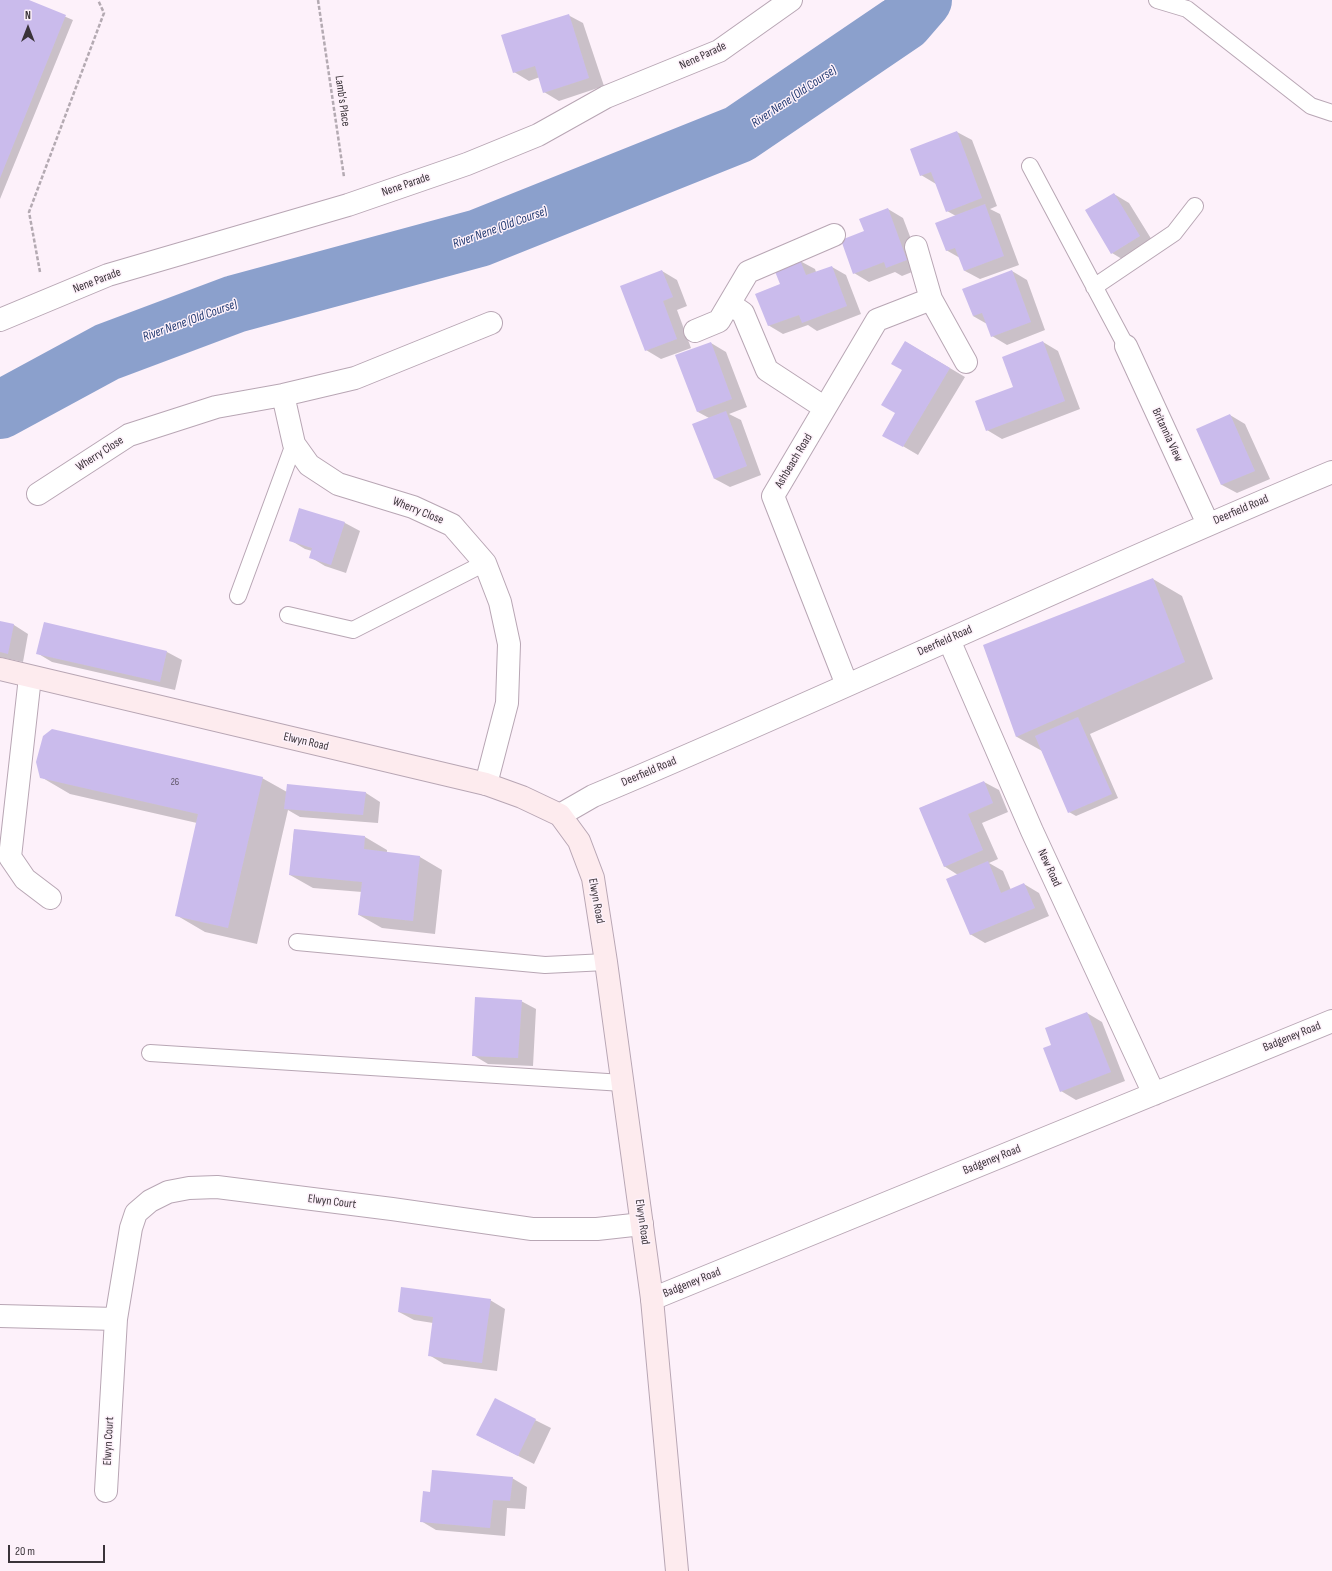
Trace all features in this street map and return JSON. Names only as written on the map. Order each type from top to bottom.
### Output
[{"type":"street","name":"Nene Parade","points":[[0,320],[108,275],[348,205],[467,164],[538,135],[606,97],[719,51],[791,0]]},
{"type":"street","points":[[695,331],[719,321],[748,272],[834,235]]},
{"type":"street","points":[[916,247],[931,299],[966,362]]},
{"type":"street","name":"Ashbeach Road","points":[[848,685],[772,496],[877,320],[931,299]]},
{"type":"street","points":[[730,304],[744,313],[767,370],[825,408]]},
{"type":"street","name":"Wherry Close","points":[[38,494],[129,435],[216,407],[283,395],[355,378],[491,324]]},
{"type":"street","name":"Britannia View","points":[[1126,346],[1208,524]]},
{"type":"street","name":"Wherry Close","points":[[283,395],[294,444],[309,465],[338,484],[413,507],[452,526],[485,563],[500,602],[509,644],[507,703],[486,784]]},
{"type":"street","name":"Deerfield Road","points":[[560,815],[593,796],[848,685],[1208,524],[1332,472]]},
{"type":"street","name":"New Road","points":[[949,640],[1032,831],[1154,1094]]},
{"type":"street","name":"Elwyn Road","points":[[0,670],[486,784],[522,797],[560,815],[579,841],[593,878],[623,1083],[652,1299],[677,1571]]},
{"type":"street","points":[[30,677],[5,857],[26,878],[50,898]]},
{"type":"street","name":"Badgeney Road","points":[[652,1299],[1332,1021]]},
{"type":"street","name":"Elwyn Court","points":[[106,1491],[116,1319],[131,1228],[136,1213],[150,1201],[168,1192],[189,1188],[217,1187],[392,1209],[532,1229],[597,1230],[642,1224]]},
{"type":"street","points":[[0,1316],[116,1319]]},
{"type":"lane","points":[[1157,0],[1186,9],[1311,106],[1332,113]]},
{"type":"lane","points":[[1030,166],[1126,346]]},
{"type":"lane","points":[[1094,287],[1174,233],[1195,206]]},
{"type":"lane","points":[[238,596],[294,444]]},
{"type":"lane","points":[[288,615],[353,630],[485,563]]},
{"type":"lane","points":[[297,942],[545,965],[606,962]]},
{"type":"lane","points":[[150,1054],[623,1083]]},
{"type":"path","points":[[46,302],[29,212],[104,13],[98,0]]},
{"type":"path","name":"Lamb's Place","points":[[318,0],[348,205]]},
{"type":"building","points":[[0,0],[29,0],[66,15],[0,178]]},
{"type":"building","points":[[569,14],[589,78],[543,93],[535,66],[513,73],[501,35]]},
{"type":"building","points":[[957,131],[982,198],[946,212],[931,172],[920,176],[910,149]]},
{"type":"building","points":[[1114,193],[1140,236],[1111,254],[1085,210]]},
{"type":"building","points":[[985,204],[1004,256],[964,271],[955,248],[946,251],[935,223]]},
{"type":"building","points":[[888,208],[907,260],[886,268],[884,262],[853,274],[841,240],[864,231],[859,219]]},
{"type":"building","points":[[800,260],[806,275],[832,266],[847,306],[802,323],[799,315],[768,326],[755,294],[780,284],[774,269]]},
{"type":"building","points":[[662,270],[673,297],[663,301],[677,339],[645,351],[620,286]]},
{"type":"building","points":[[1012,270],[1031,322],[991,337],[982,313],[973,316],[962,289]]},
{"type":"building","points":[[905,341],[950,368],[903,447],[882,436],[895,413],[881,405],[902,370],[891,364]]},
{"type":"building","points":[[1043,341],[1065,401],[986,431],[975,401],[1013,387],[1002,357]]},
{"type":"building","points":[[711,342],[732,399],[697,412],[675,355]]},
{"type":"building","points":[[726,411],[747,466],[714,479],[692,424]]},
{"type":"building","points":[[1230,414],[1255,471],[1221,485],[1196,429]]},
{"type":"building","points":[[299,508],[345,522],[331,565],[309,558],[312,548],[289,541]]},
{"type":"building","points":[[1153,578],[1185,662],[1016,737],[983,645]]},
{"type":"building","points":[[0,621],[14,624],[8,654],[0,652]]},
{"type":"building","points":[[44,622],[167,651],[160,682],[36,654]]},
{"type":"building","points":[[1078,717],[1112,794],[1068,813],[1035,736]]},
{"type":"building","points":[[52,729],[263,777],[228,928],[175,916],[198,814],[40,778],[36,762],[43,736]]},
{"type":"building","points":[[984,781],[993,803],[968,814],[983,850],[944,867],[919,808]]},
{"type":"building","points":[[287,784],[366,792],[363,815],[284,809]]},
{"type":"building","points":[[294,829],[365,836],[364,849],[420,856],[413,921],[358,915],[362,882],[289,875]]},
{"type":"building","points":[[988,861],[1001,893],[1024,883],[1035,908],[970,935],[946,879]]},
{"type":"building","points":[[475,997],[522,1000],[518,1058],[472,1056]]},
{"type":"building","points":[[1087,1012],[1111,1072],[1060,1092],[1043,1048],[1051,1045],[1045,1028]]},
{"type":"building","points":[[401,1287],[491,1299],[482,1363],[428,1356],[433,1317],[398,1312]]},
{"type":"building","points":[[495,1398],[536,1419],[518,1456],[476,1435]]},
{"type":"building","points":[[432,1470],[513,1477],[510,1501],[493,1500],[490,1528],[420,1522],[423,1491],[430,1492]]},
{"type":"waterway","name":"River Nene (Old Course)","points":[[0,410],[107,352],[235,304],[479,238],[739,134],[904,22],[923,0]]}]
